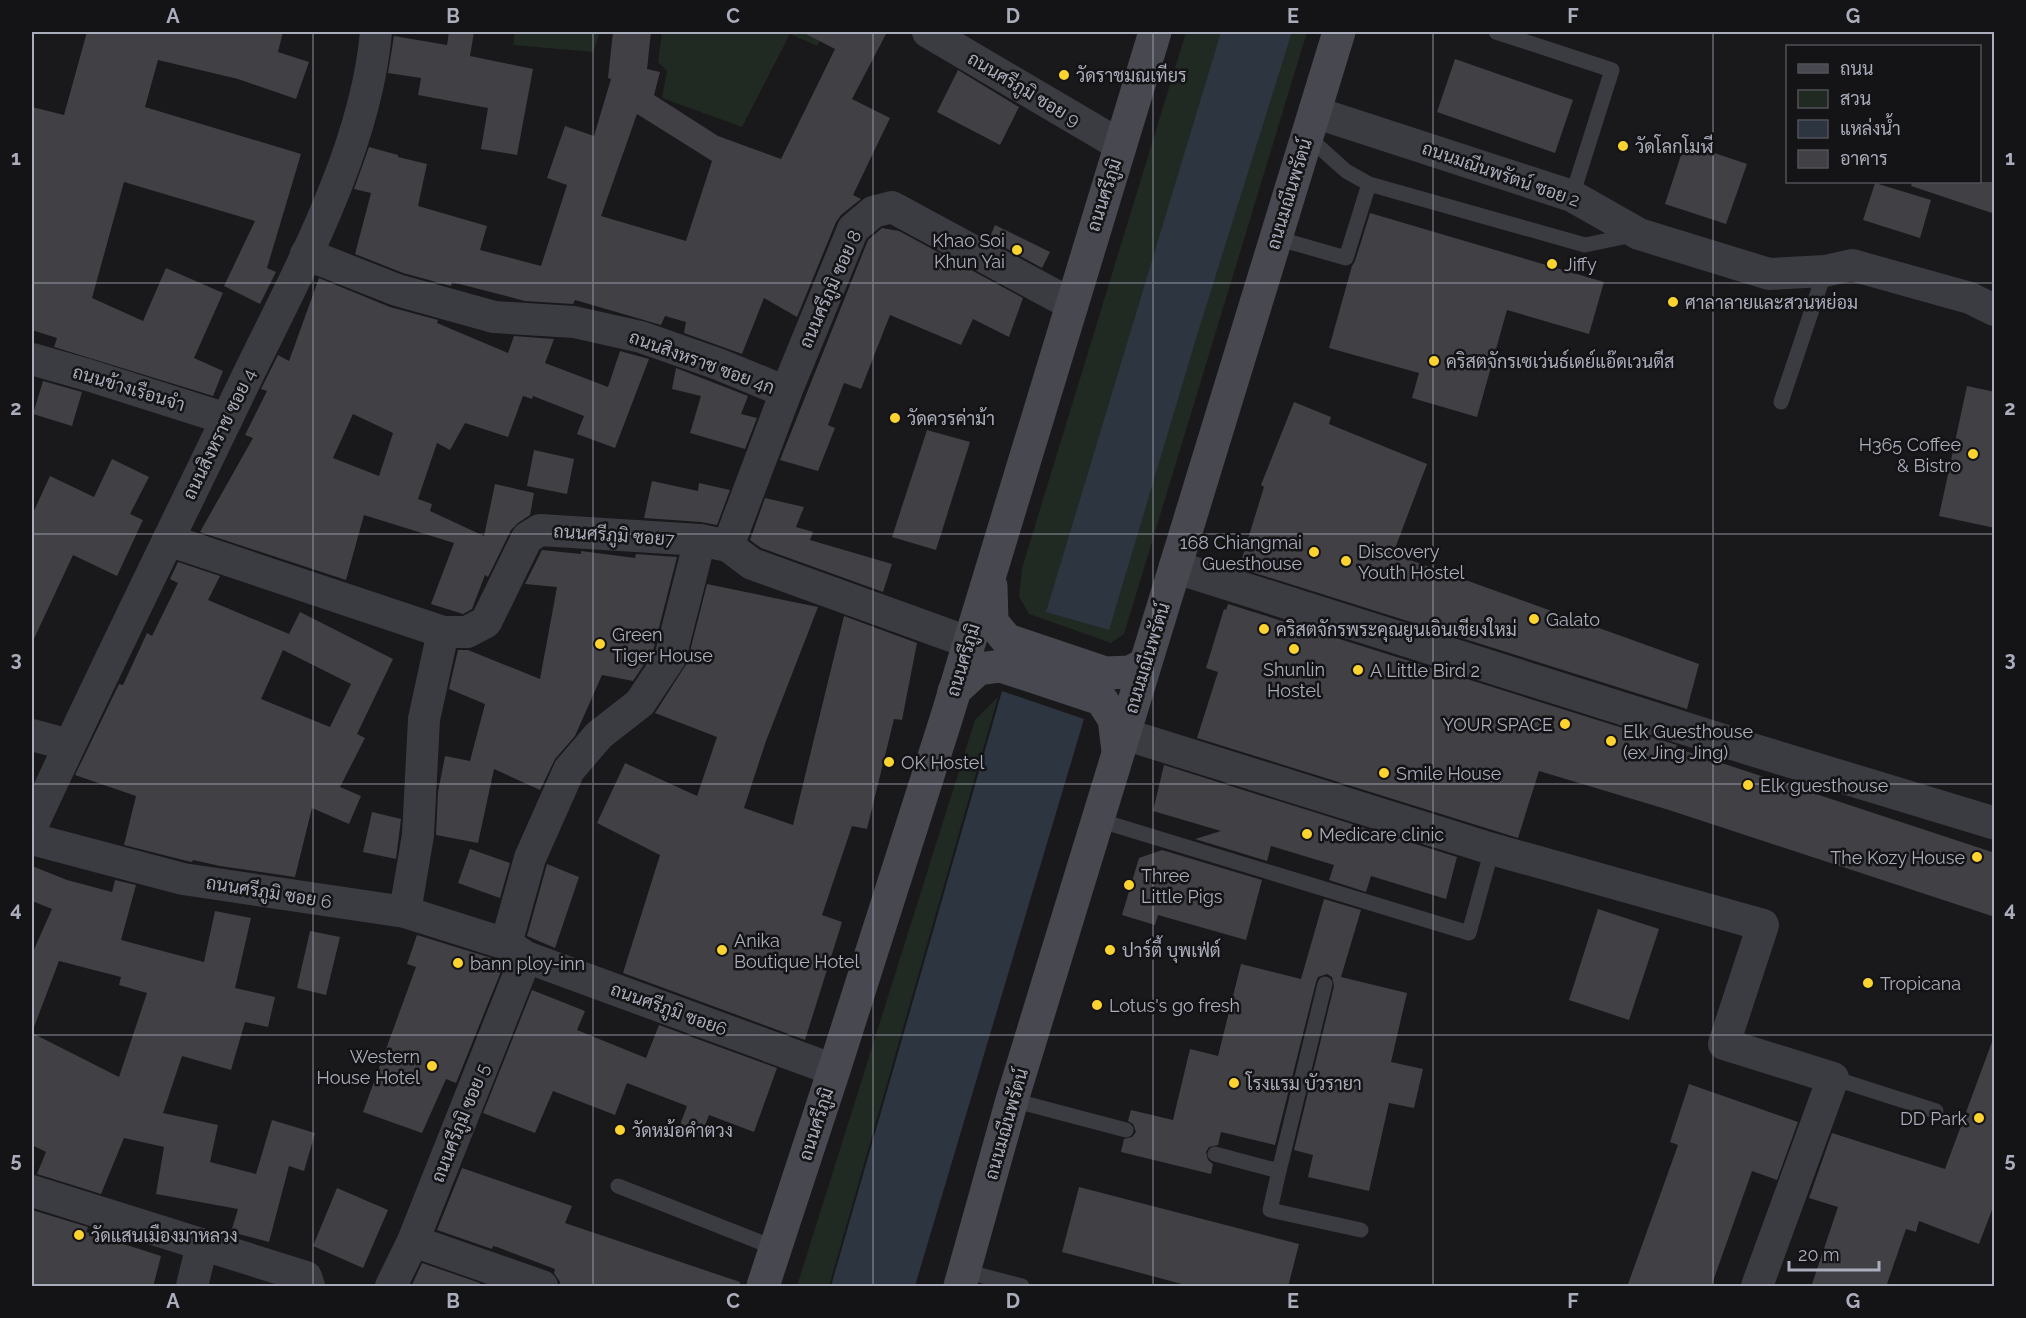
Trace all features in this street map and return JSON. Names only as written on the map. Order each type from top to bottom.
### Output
[{"type":"main road","name":"ถนนศรีภูมิ","points":[[763,1287],[954,691],[1155,32]]},
{"type":"main road","name":"ถนนมณีนพรัตน์","points":[[962,1279],[1012,1100],[1339,32]]},
{"type":"main road","points":[[993,562],[992,622],[1004,653]]},
{"type":"main road","points":[[1004,653],[1103,686],[1145,664]]},
{"type":"main road","points":[[954,691],[978,669],[1004,653]]},
{"type":"main road","points":[[1103,686],[1121,743]]},
{"type":"street","name":"ถนนสิงหราช ซอย 4","points":[[32,826],[306,254],[349,153],[363,107],[375,49],[376,32]]},
{"type":"street","name":"ถนนศรีภูมิ ซอย 9","points":[[928,32],[1120,146]]},
{"type":"street","name":"ถนนมณีนพรัตน์ ซอย 2","points":[[1310,124],[1572,196],[1639,234],[1769,274],[1825,271],[1852,265],[1970,298],[1995,310]]},
{"type":"street","name":"ถนนศรีภูมิ ซอย 8","points":[[714,543],[786,392],[853,229],[873,212],[892,207],[1071,304]]},
{"type":"street","name":"ถนนสิงหราช ซอย 4ก","points":[[306,254],[397,290],[494,317],[574,322],[641,337],[718,364],[786,392]]},
{"type":"street","name":"ถนนข้างเรือนจำ","points":[[32,359],[227,418]]},
{"type":"street","name":"ถนนศรีภูมิ ซอย7","points":[[168,540],[443,632],[467,632],[486,622],[527,538],[540,530],[714,543]]},
{"type":"street","points":[[714,543],[752,564],[968,642]]},
{"type":"street","name":"ถนนศรีภูมิ ซอย 5","points":[[391,1287],[413,1241],[516,950],[530,858],[569,770],[599,735],[640,703],[670,658],[714,543]]},
{"type":"street","points":[[1175,567],[1750,749],[1995,823]]},
{"type":"street","points":[[405,912],[418,835],[424,719],[443,632]]},
{"type":"street","points":[[32,735],[69,745]]},
{"type":"street","points":[[1121,743],[1763,926],[1724,1044],[1833,1078],[1757,1287]]},
{"type":"street","name":"ถนนศรีภูมิ ซอย 6","points":[[32,839],[183,879],[405,912],[516,950]]},
{"type":"street","name":"ถนนศรีภูมิ ซอย6","points":[[516,950],[834,1070]]},
{"type":"street","points":[[32,1191],[306,1277],[309,1287]]},
{"type":"street","points":[[413,1241],[542,1287]]},
{"type":"street","points":[[192,1287],[202,1245]]},
{"type":"lane","points":[[1496,32],[1612,70],[1572,196]]},
{"type":"lane","points":[[1310,124],[1346,171],[1369,184],[1585,245],[1639,234]]},
{"type":"lane","points":[[1276,238],[1347,258],[1369,184]]},
{"type":"lane","points":[[1781,402],[1825,271]]},
{"type":"lane","points":[[1098,820],[1469,933],[1492,849]]},
{"type":"lane","points":[[1325,984],[1270,1210],[1361,1230]]},
{"type":"lane","points":[[1833,1078],[1936,1111]]},
{"type":"lane","points":[[1012,1100],[1126,1130]]},
{"type":"lane","points":[[1215,1154],[1279,1172]]},
{"type":"lane","points":[[618,1186],[775,1248]]},
{"type":"lane","points":[[962,1279],[1022,1287]]},
{"type":"green space","points":[[515,32],[600,32],[593,52],[513,45]]},
{"type":"green space","points":[[662,32],[825,32],[817,46],[790,34],[742,127],[662,98],[667,71],[658,62]]},
{"type":"green space","points":[[1186,32],[1307,32],[1124,634],[1111,643],[1029,614],[1019,597],[1022,568]]},
{"type":"green space","points":[[998,697],[829,1286],[797,1286],[975,720]]},
{"type":"water","points":[[1221,32],[1292,32],[1198,332],[1109,630],[1046,612]]},
{"type":"water","points":[[1002,691],[1084,719],[915,1286],[831,1286]]},
{"type":"building","points":[[87,32],[283,32],[278,52],[309,62],[296,99],[238,79],[158,60],[145,107],[301,154],[267,268],[276,272],[260,304],[224,286],[255,221],[124,182],[92,298],[143,321],[166,268],[223,293],[194,358],[223,371],[213,396],[54,347],[57,338],[32,330],[32,107],[64,115]]},
{"type":"building","points":[[449,32],[474,32],[470,56],[533,69],[517,155],[481,149],[488,108],[418,95],[421,78],[388,73],[394,36],[447,45]]},
{"type":"building","points":[[613,32],[651,32],[647,69],[660,72],[654,95],[718,136],[781,159],[835,49],[802,32],[887,32],[852,99],[890,118],[853,195],[861,199],[836,222],[797,317],[764,298],[742,354],[684,333],[686,322],[665,316],[661,325],[575,300],[573,304],[525,301],[452,282],[451,286],[403,273],[355,254],[371,193],[354,189],[369,147],[427,164],[418,206],[487,226],[480,250],[541,266],[567,185],[547,178],[565,126],[594,136],[611,79],[608,78]],"holes":[[[637,114],[712,161],[686,241],[601,216]]]},
{"type":"building","points":[[1455,59],[1573,100],[1555,153],[1437,112]]},
{"type":"building","points":[[958,70],[1019,107],[1000,145],[937,112]]},
{"type":"building","points":[[1685,143],[1747,164],[1726,224],[1665,204]]},
{"type":"building","points":[[1995,182],[1995,214],[1911,186],[1912,183]]},
{"type":"building","points":[[1875,183],[1931,200],[1920,238],[1863,220]]},
{"type":"building","points":[[1370,213],[1604,282],[1589,334],[1507,310],[1477,417],[1412,398],[1419,373],[1329,348],[1352,266]]},
{"type":"building","name":"Khao Soi Khun Yai","points":[[995,225],[1050,252],[1042,268],[989,239]]},
{"type":"building","points":[[882,228],[899,231],[1023,298],[1009,337],[973,319],[961,345],[890,315],[861,389],[844,383],[828,425],[835,428],[818,471],[780,460],[868,240]]},
{"type":"building","points":[[319,278],[390,307],[438,320],[437,323],[508,353],[514,336],[554,339],[545,363],[608,387],[620,351],[649,359],[615,448],[577,434],[584,416],[533,396],[532,399],[523,396],[508,437],[465,423],[450,450],[437,443],[418,499],[432,504],[430,511],[484,536],[495,484],[534,493],[530,515],[511,530],[488,577],[485,575],[472,609],[463,614],[431,604],[454,543],[364,515],[346,580],[200,532],[253,438],[245,435],[267,391],[261,389],[278,355],[289,361]],"holes":[[[353,414],[393,433],[379,476],[333,458]]]},
{"type":"building","points":[[676,368],[748,396],[741,414],[757,418],[745,449],[690,433],[701,396],[672,389]]},
{"type":"building","points":[[43,381],[82,392],[72,426],[33,414]]},
{"type":"building","name":"H365 Coffee & Bistro","points":[[1967,386],[1995,392],[1995,528],[1939,516]]},
{"type":"building","points":[[1294,402],[1331,417],[1329,424],[1427,464],[1393,554],[1699,664],[1687,709],[1239,568],[1264,487],[1261,485]]},
{"type":"building","points":[[927,430],[970,442],[936,550],[892,537]]},
{"type":"building","points":[[534,450],[574,459],[567,494],[527,486]]},
{"type":"building","points":[[112,459],[149,477],[130,514],[143,520],[117,576],[73,555],[32,643],[32,515],[50,476],[94,497]]},
{"type":"building","points":[[652,481],[698,491],[699,483],[730,490],[717,525],[644,518]]},
{"type":"building","points":[[765,498],[804,507],[796,527],[813,532],[810,540],[892,564],[883,592],[761,548],[750,540]]},
{"type":"building","points":[[542,550],[581,554],[581,551],[635,558],[636,554],[677,557],[653,651],[633,681],[602,675],[575,736],[555,759],[540,790],[494,769],[478,843],[436,835],[438,792],[445,756],[470,761],[485,704],[449,689],[458,650],[468,650],[540,679],[557,587],[525,584]]},
{"type":"building","points":[[178,562],[220,576],[208,600],[289,634],[300,612],[393,659],[357,734],[365,738],[340,787],[361,796],[349,824],[312,808],[295,877],[193,860],[192,862],[124,845],[136,796],[75,775],[119,684],[123,685],[147,633],[152,636],[178,583],[170,579]],"holes":[[[283,650],[351,684],[330,727],[261,699]]]},
{"type":"building","points":[[707,584],[818,607],[766,741],[744,808],[793,825],[844,616],[917,643],[902,720],[894,719],[867,829],[852,826],[822,915],[842,922],[805,1040],[623,973],[660,855],[597,823],[625,763],[697,796],[717,737],[655,713],[687,663]]},
{"type":"building","points":[[1228,604],[1677,745],[1676,748],[1995,853],[1995,917],[1669,810],[1539,771],[1518,838],[1197,738],[1218,672],[1206,668],[1224,609],[1226,610]]},
{"type":"building","name":"Medicare clinic","points":[[1164,765],[1457,857],[1446,899],[1371,876],[1366,892],[1329,880],[1334,865],[1271,846],[1267,861],[1195,839],[1221,831],[1153,811]]},
{"type":"building","points":[[372,812],[401,819],[396,859],[363,852]]},
{"type":"building","points":[[470,849],[510,863],[500,898],[458,883]]},
{"type":"building","points":[[1162,850],[1262,880],[1246,940],[1158,915],[1155,925],[1122,915],[1139,858]]},
{"type":"building","points":[[547,864],[579,877],[555,948],[527,936]]},
{"type":"building","points":[[32,866],[67,880],[112,892],[115,880],[136,885],[121,940],[204,962],[215,911],[251,918],[235,988],[275,997],[268,1027],[245,1022],[231,1070],[182,1056],[163,1113],[218,1125],[210,1162],[256,1174],[272,1120],[315,1133],[304,1171],[289,1166],[269,1242],[231,1232],[238,1209],[156,1194],[164,1147],[124,1138],[101,1194],[37,1174],[46,1152],[32,1145],[32,1033],[119,1077],[147,993],[119,985],[121,977],[59,961],[34,1027],[32,1026],[32,954],[52,909],[32,901]]},
{"type":"building","points":[[1324,899],[1361,910],[1341,977],[1407,993],[1391,1062],[1423,1069],[1414,1108],[1389,1103],[1369,1191],[1308,1177],[1313,1155],[1294,1150],[1334,986],[1332,977],[1327,974],[1318,977],[1316,982],[1275,1145],[1221,1132],[1218,1145],[1209,1147],[1206,1152],[1208,1160],[1213,1164],[1211,1174],[1121,1152],[1124,1139],[1132,1137],[1136,1132],[1133,1124],[1128,1121],[1131,1110],[1173,1120],[1190,1049],[1218,1056],[1241,964],[1301,979]]},
{"type":"building","points":[[1598,909],[1659,929],[1629,1020],[1569,1000]]},
{"type":"building","points":[[310,931],[340,937],[326,995],[297,988]]},
{"type":"building","points":[[417,935],[498,960],[504,964],[456,1083],[446,1079],[422,1133],[363,1112],[416,967],[407,964]]},
{"type":"building","points":[[532,990],[585,1011],[577,1030],[646,1058],[659,1025],[777,1068],[754,1132],[709,1115],[702,1133],[680,1125],[687,1106],[627,1083],[615,1115],[553,1091],[535,1133],[483,1113]]},
{"type":"building","points":[[1992,1042],[1995,1043],[1995,1202],[1979,1244],[1919,1221],[1916,1232],[1906,1229],[1886,1287],[1811,1287],[1838,1207],[1809,1198],[1832,1133],[1945,1169]]},
{"type":"building","points":[[1689,1084],[1798,1122],[1777,1180],[1752,1171],[1711,1287],[1627,1287],[1678,1145],[1670,1142]]},
{"type":"building","points":[[462,1168],[572,1206],[565,1223],[740,1282],[740,1287],[559,1287],[560,1282],[554,1273],[555,1269],[497,1247],[493,1246],[492,1249],[437,1230]]},
{"type":"building","points":[[1079,1187],[1299,1244],[1288,1287],[1193,1287],[1062,1252]]},
{"type":"building","points":[[337,1188],[388,1210],[363,1268],[313,1246]]},
{"type":"building","name":"วัดแสนเมืองมาหลวง","points":[[32,1210],[88,1227],[86,1232],[161,1256],[153,1287],[32,1287]]},
{"type":"building","points":[[422,1263],[480,1283],[479,1287],[411,1287]]},
{"type":"place","name":"วัดราชมณเทียร","points":[[1064,75]]},
{"type":"place","name":"วัดโลกโมฬี","points":[[1623,146]]},
{"type":"place","name":"Khao Soi Khun Yai","points":[[1017,250]]},
{"type":"place","name":"Jiffy","points":[[1552,264]]},
{"type":"place","name":"ศาลาลายและสวนหย่อม","points":[[1673,302]]},
{"type":"place","name":"คริสตจักรเซเว่นธ์เดย์แอ๊ดเวนตีส","points":[[1434,361]]},
{"type":"place","name":"วัดควรค่าม้า","points":[[895,418]]},
{"type":"place","name":"H365 Coffee & Bistro","points":[[1973,454]]},
{"type":"place","name":"168 Chiangmai Guesthouse","points":[[1314,552]]},
{"type":"place","name":"Discovery Youth Hostel","points":[[1346,561]]},
{"type":"place","name":"Galato","points":[[1534,619]]},
{"type":"place","name":"คริสตจักรพระคุณยูนเอินเชียงใหม่","points":[[1264,629]]},
{"type":"place","name":"Green Tiger House","points":[[600,644]]},
{"type":"place","name":"Shunlin Hostel","points":[[1294,649]]},
{"type":"place","name":"A Little Bird 2","points":[[1358,670]]},
{"type":"place","name":"YOUR SPACE","points":[[1565,724]]},
{"type":"place","name":"Elk Guesthouse (ex Jing Jing)","points":[[1611,741]]},
{"type":"place","name":"OK Hostel","points":[[889,762]]},
{"type":"place","name":"Smile House","points":[[1384,773]]},
{"type":"place","name":"Elk guesthouse","points":[[1748,785]]},
{"type":"place","name":"Medicare clinic","points":[[1307,834]]},
{"type":"place","name":"The Kozy House","points":[[1977,857]]},
{"type":"place","name":"Three Little Pigs","points":[[1129,885]]},
{"type":"place","name":"Anika Boutique Hotel","points":[[722,950]]},
{"type":"place","name":"ปาร์ตี้ บุพเฟ่ต์","points":[[1110,950]]},
{"type":"place","name":"bann ploy-inn","points":[[458,963]]},
{"type":"place","name":"Tropicana","points":[[1868,983]]},
{"type":"place","name":"Lotus's go fresh","points":[[1097,1005]]},
{"type":"place","name":"Western House Hotel","points":[[432,1066]]},
{"type":"place","name":"โรงแรม บัวรายา","points":[[1234,1083]]},
{"type":"place","name":"DD Park","points":[[1979,1118]]},
{"type":"place","name":"วัดหม้อคำตวง","points":[[620,1130]]},
{"type":"place","name":"วัดแสนเมืองมาหลวง","points":[[79,1235]]}]
